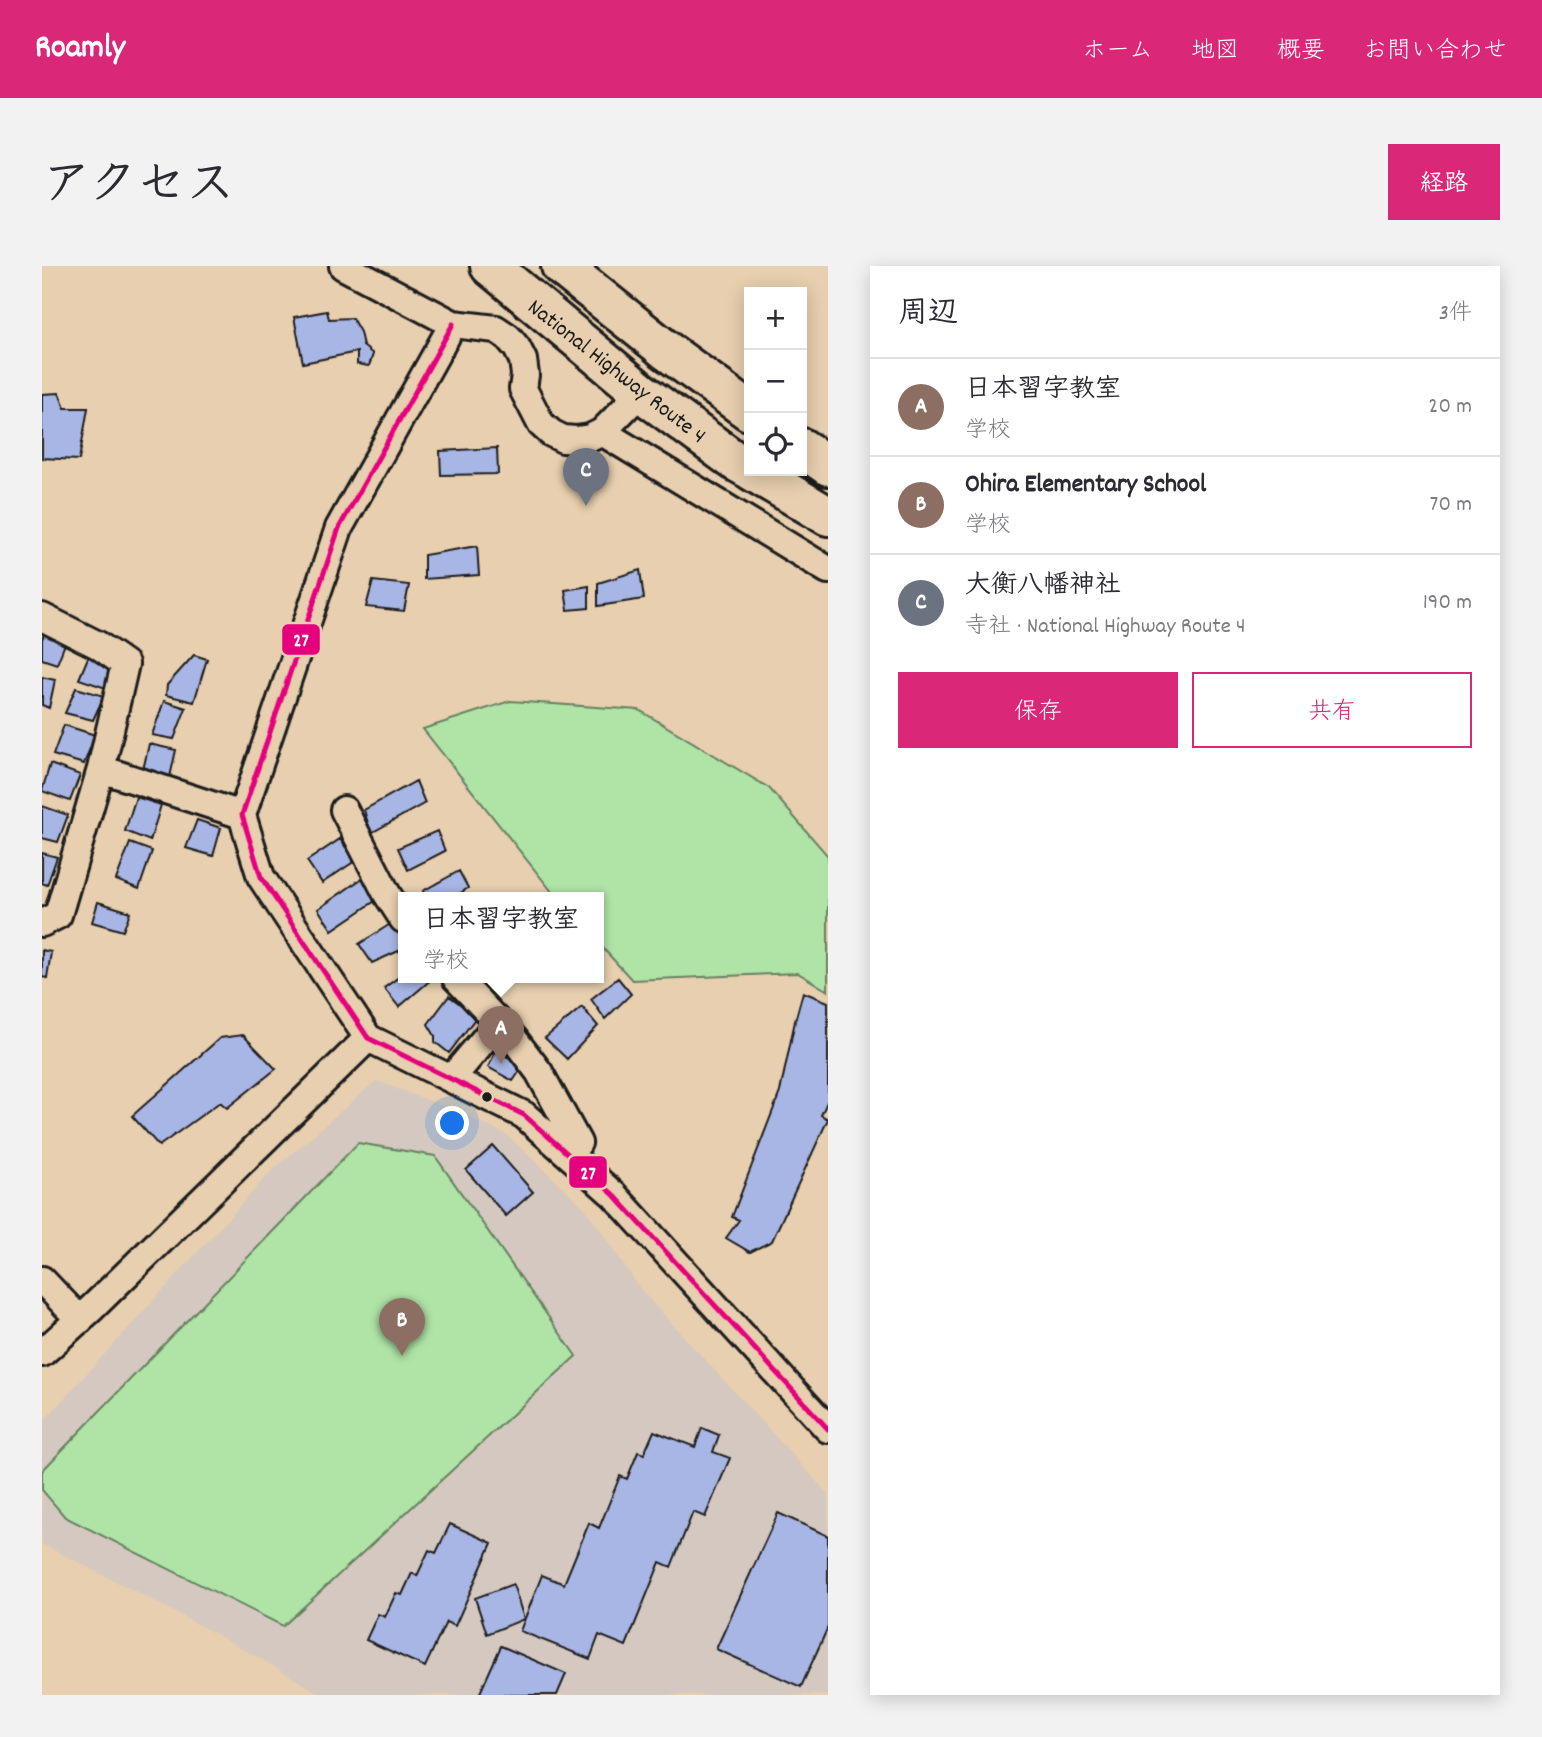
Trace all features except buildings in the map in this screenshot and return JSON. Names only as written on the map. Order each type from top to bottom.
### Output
[{"type":"highway","name":"National Highway Route 4","points":[[561,266],[667,351],[744,407]]},
{"type":"highway","name":"National Highway Route 4","points":[[495,270],[641,392],[744,466]]},
{"type":"highway","points":[[807,451],[828,466]]},
{"type":"highway","name":"National Highway Route 4","points":[[760,476],[828,516]]},
{"type":"street","points":[[344,266],[453,324],[496,329],[508,337],[523,360],[523,389],[541,424],[563,439],[590,438],[602,432],[641,392]]},
{"type":"street","points":[[453,324],[339,528],[242,815],[261,877],[368,1038],[524,1115],[614,1195],[828,1429]]},
{"type":"street","points":[[602,432],[828,570]]},
{"type":"street","points":[[42,617],[98,645],[125,664],[101,769],[58,915],[42,923]]},
{"type":"street","points":[[101,769],[242,815]]},
{"type":"street","points":[[344,810],[398,911]]},
{"type":"street","points":[[461,983],[514,1039],[539,1072],[578,1143],[570,1155]]},
{"type":"street","points":[[451,1079],[498,1023]]},
{"type":"street","points":[[42,1353],[80,1320],[368,1038]]},
{"type":"street","points":[[42,1280],[80,1320]]},
{"type":"shaded area","points":[[376,1081],[462,1113],[508,1136],[585,1208],[640,1289],[828,1494],[828,1695],[323,1695],[249,1652],[42,1544],[42,1423],[270,1173]]},
{"type":"green space","points":[[510,701],[639,710],[769,788],[828,856],[828,991],[798,973],[632,980],[604,949],[604,892],[552,892],[423,729]]},
{"type":"green space","points":[[358,1143],[435,1156],[576,1356],[283,1626],[65,1517],[42,1490],[42,1471]]},
{"type":"transit line","name":"27","points":[[453,324],[339,528],[242,815],[261,877],[368,1038],[524,1115],[614,1195],[828,1429]]},
{"type":"place","name":"大衡八幡神社","points":[[586,506]]},
{"type":"place","name":"日本習字教室","points":[[501,1064]]},
{"type":"place","name":"Ohira Elementary School","points":[[402,1356]]}]
